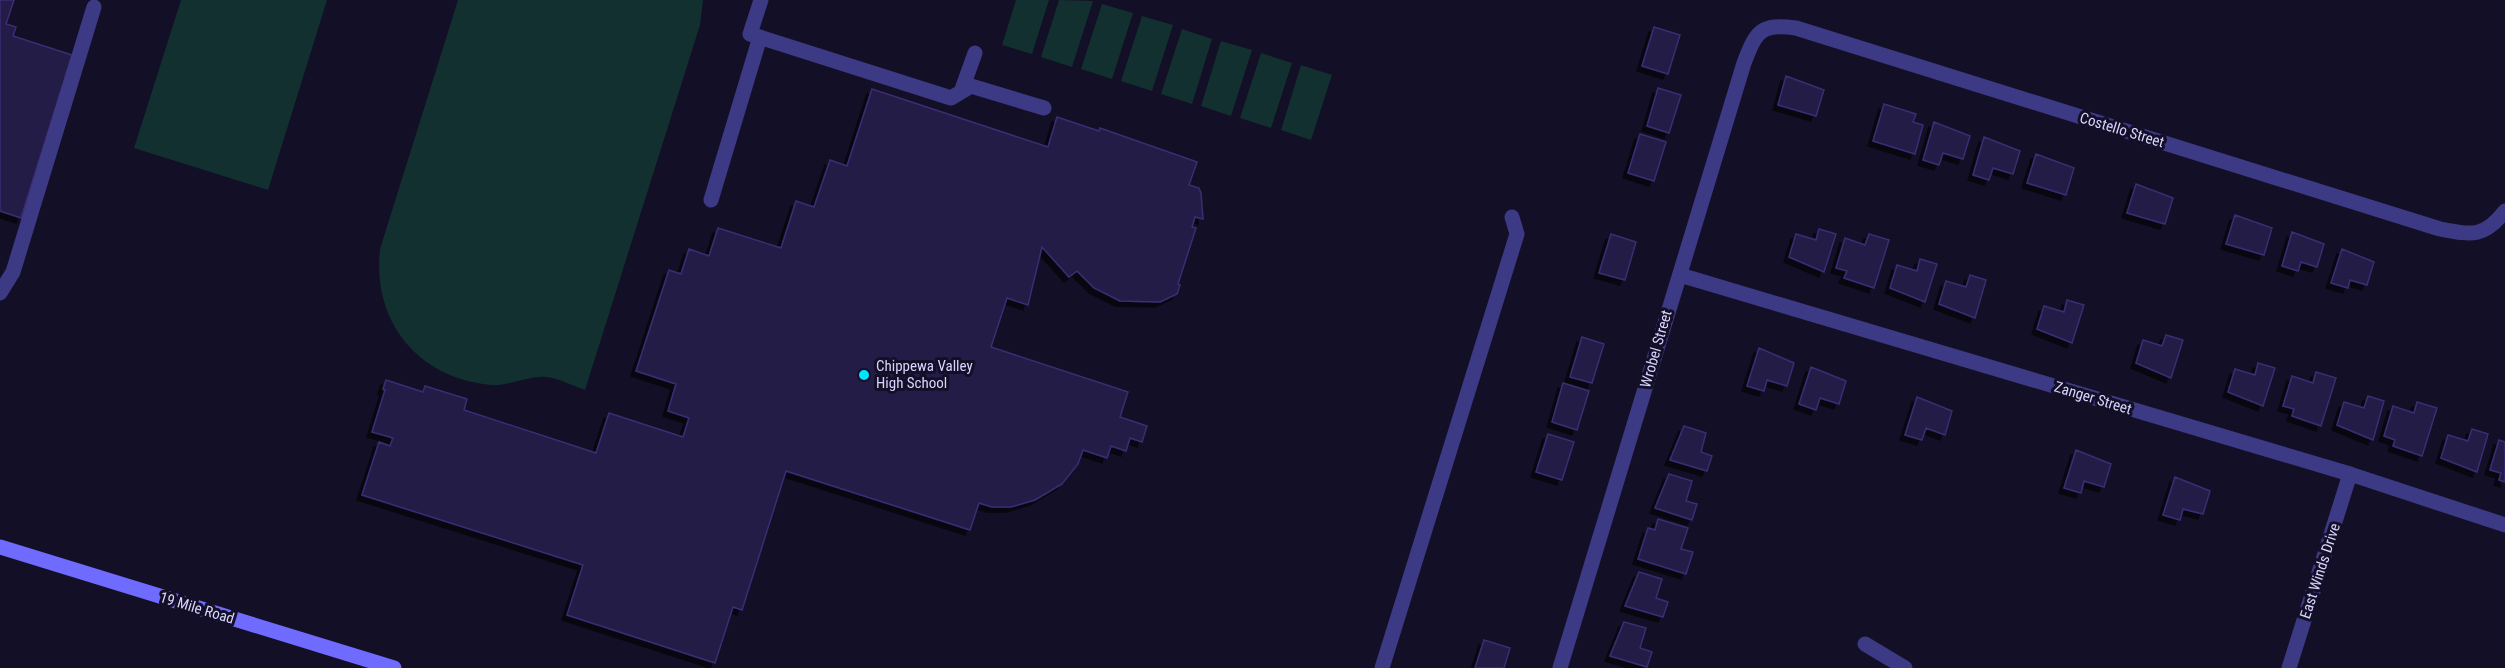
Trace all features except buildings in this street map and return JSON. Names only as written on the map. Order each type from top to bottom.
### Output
[{"type":"street","points":[[760,0],[750,34],[951,98],[971,86],[1044,108]]},
{"type":"street","points":[[0,293],[13,272],[94,7]]},
{"type":"street","name":"Costello Street","points":[[1759,32],[1779,26],[1796,28],[2440,229],[2486,232],[2505,211]]},
{"type":"street","name":"Wrobel Street","points":[[1560,668],[1744,63],[1759,32]]},
{"type":"street","points":[[711,201],[760,37]]},
{"type":"street","points":[[961,92],[975,52]]},
{"type":"street","points":[[1382,668],[1517,234],[1512,217]]},
{"type":"street","name":"Zanger Street","points":[[1680,274],[2350,474],[2505,525]]},
{"type":"street","name":"East Winds Drive","points":[[2289,668],[2350,474]]},
{"type":"street","name":"19 Mile Road","points":[[0,547],[394,668]]},
{"type":"street","points":[[1865,644],[1905,668]]},
{"type":"green space","points":[[181,0],[327,0],[268,190],[134,148]]},
{"type":"green space","points":[[458,0],[703,0],[700,25],[585,390],[561,380],[546,377],[491,385],[465,380],[442,371],[422,358],[405,342],[392,322],[384,300],[379,276],[380,249]]},
{"type":"green space","points":[[1016,0],[1049,0],[1032,54],[1002,45]]},
{"type":"green space","points":[[1059,0],[1093,1],[1072,67],[1041,57]]},
{"type":"green space","points":[[1102,4],[1133,13],[1112,79],[1081,69]]},
{"type":"green space","points":[[1142,16],[1173,25],[1152,91],[1121,81]]},
{"type":"green space","points":[[1182,29],[1212,39],[1192,104],[1161,94]]},
{"type":"green space","points":[[1221,41],[1252,50],[1231,116],[1201,106]]},
{"type":"green space","points":[[1261,53],[1292,63],[1271,128],[1240,118]]},
{"type":"green space","points":[[1301,65],[1332,75],[1311,140],[1281,130]]},
{"type":"place","name":"Chippewa Valley High School","points":[[864,375]]}]
